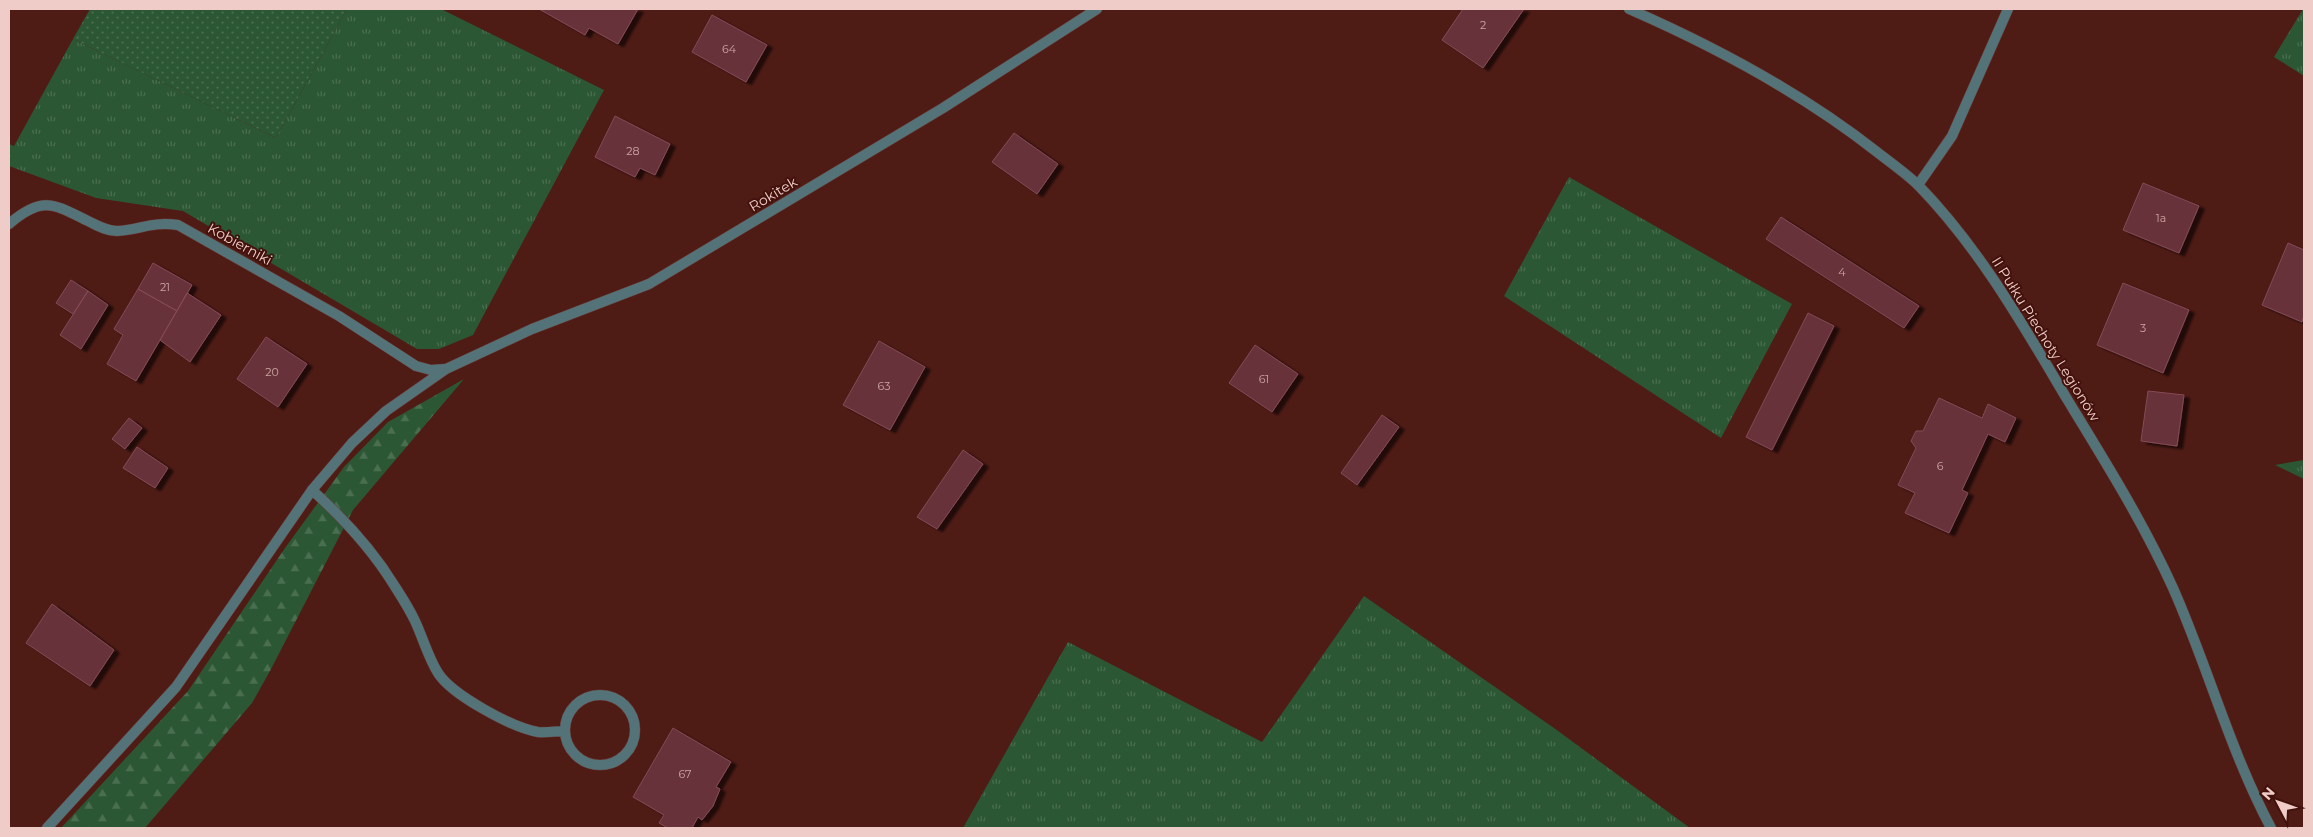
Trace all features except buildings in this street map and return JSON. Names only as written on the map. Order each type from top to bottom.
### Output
[{"type":"street","name":"Rokitek","points":[[46,828],[176,687],[312,490],[352,443],[386,411],[446,369],[558,318],[649,284],[943,108],[1097,9]]},
{"type":"street","name":"II Pułku Piechoty Legionów","points":[[1629,9],[1683,33],[1789,92],[1853,133],[1918,185],[1957,230],[1999,285],[2145,528],[2174,591],[2256,800],[2271,828]]},
{"type":"street","points":[[1918,185],[1952,136],[2008,9]]},
{"type":"street","name":"Kobierniki","points":[[9,224],[32,208],[55,205],[102,228],[116,231],[148,224],[178,225],[339,316],[416,366],[431,370],[446,369]]},
{"type":"street","points":[[312,490],[350,528],[393,583],[415,620],[439,674],[449,684],[464,697],[517,725],[538,732],[565,731]]},
{"type":"street","points":[[599,695],[617,698],[626,706],[633,716],[636,728],[634,740],[628,751],[619,760],[608,764],[596,765],[584,761],[574,754],[568,743],[565,731],[567,719],[572,708],[581,700],[599,695]]},
{"type":"green space","points":[[90,9],[347,9],[276,138],[73,39]]},
{"type":"green space","points":[[347,9],[441,9],[604,90],[473,335],[439,349],[417,349],[183,211],[96,198],[9,166],[9,144],[14,146],[73,39],[276,138]]},
{"type":"green space","points":[[2304,9],[2304,76],[2274,57]]},
{"type":"green space","points":[[1569,177],[1792,304],[1721,438],[1504,296]]},
{"type":"green space","points":[[464,379],[353,510],[252,703],[145,828],[61,828],[188,691],[285,548],[344,467],[388,422]]},
{"type":"green space","points":[[2304,460],[2304,479],[2275,465]]},
{"type":"green space","points":[[1364,596],[1554,728],[1690,828],[963,828],[1068,642],[1262,742]]}]
